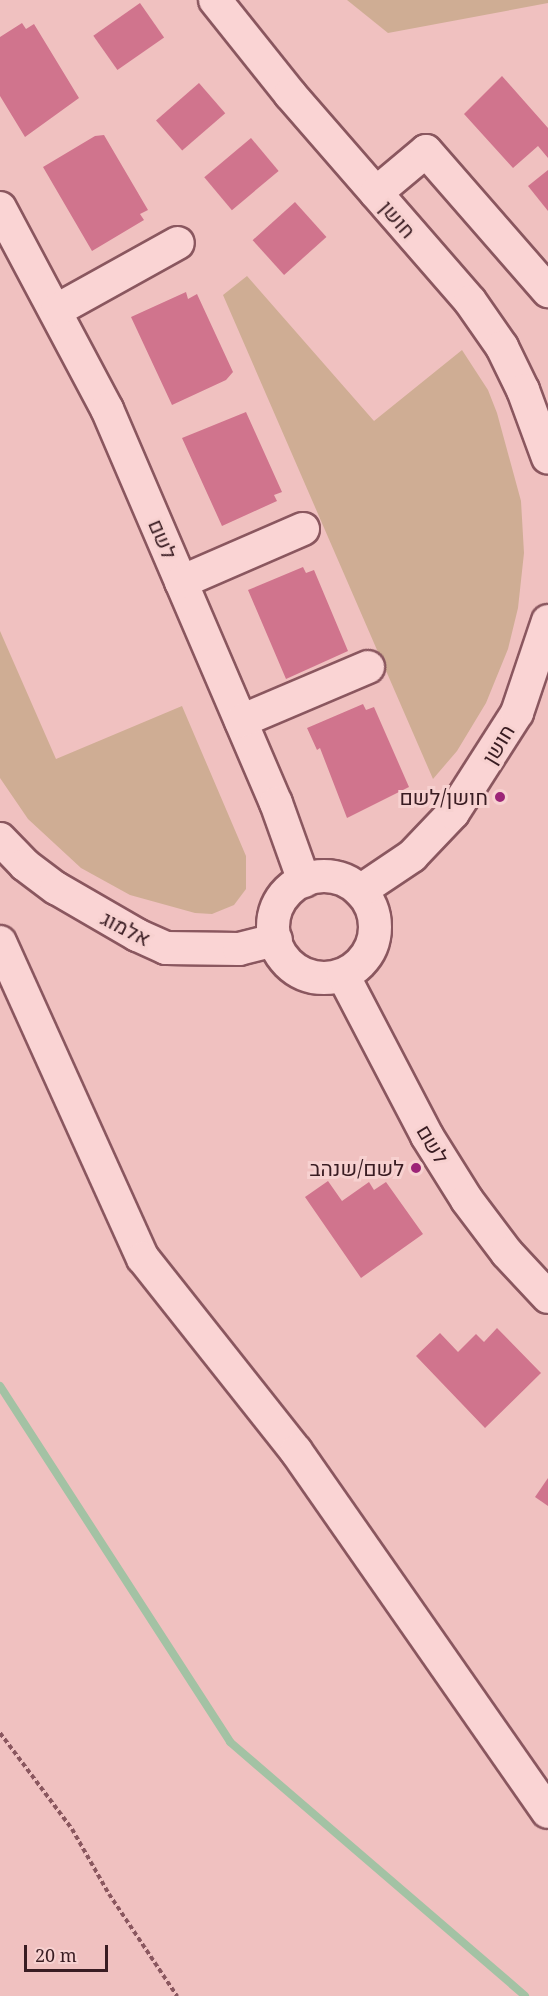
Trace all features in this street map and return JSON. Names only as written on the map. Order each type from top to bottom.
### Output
[{"type":"street","name":"חושן","points":[[215,0],[376,194],[470,301],[502,347],[523,390],[548,458]]},
{"type":"street","points":[[376,194],[426,151],[548,291]]},
{"type":"street","name":"לשם","points":[[0,208],[57,310],[107,409],[241,721],[304,881]]},
{"type":"street","points":[[57,310],[178,243]]},
{"type":"street","points":[[181,582],[303,529]]},
{"type":"street","name":"חושן","points":[[360,891],[412,856],[458,805],[517,713],[548,621]]},
{"type":"street","points":[[241,721],[368,667]]},
{"type":"street","name":"אלמוג","points":[[0,839],[25,865],[56,888],[116,924],[166,948],[239,949],[276,940]]},
{"type":"street","points":[[326,876],[344,880],[360,891],[375,922],[371,948],[359,965],[343,975],[323,979],[300,973],[281,956],[276,940],[274,917],[280,900],[294,885],[326,876]]},
{"type":"street","points":[[0,942],[143,1258],[296,1451],[548,1812]]},
{"type":"street","name":"לשם","points":[[343,975],[427,1136],[467,1200],[507,1253],[548,1297]]},
{"type":"path","points":[[0,1733],[72,1829],[109,1894],[177,1996]]},
{"type":"shaded area","points":[[347,0],[548,0],[548,3],[388,33]]},
{"type":"shaded area","points":[[247,276],[374,421],[462,350],[488,390],[497,413],[521,501],[524,553],[518,608],[508,649],[486,703],[457,751],[433,779],[223,295]]},
{"type":"shaded area","points":[[0,631],[56,759],[182,706],[246,856],[246,889],[234,905],[212,914],[195,913],[130,895],[81,868],[28,819],[0,778]]},
{"type":"building","points":[[140,3],[164,37],[117,70],[93,36]]},
{"type":"building","points":[[22,23],[26,29],[34,24],[79,98],[25,137],[0,96],[0,37]]},
{"type":"building","points":[[502,76],[548,128],[548,158],[538,146],[513,168],[464,114]]},
{"type":"building","points":[[199,83],[225,113],[182,151],[156,120]]},
{"type":"building","points":[[104,135],[148,210],[140,214],[144,220],[92,251],[43,167],[95,136]]},
{"type":"building","points":[[251,138],[279,171],[232,210],[204,177]]},
{"type":"building","points":[[548,170],[548,211],[528,186]]},
{"type":"building","points":[[295,202],[326,237],[284,275],[253,240]]},
{"type":"building","points":[[186,292],[188,299],[197,294],[233,372],[226,380],[172,405],[131,317]]},
{"type":"building","points":[[246,412],[282,492],[274,495],[277,501],[222,526],[182,438]]},
{"type":"building","points":[[303,567],[306,573],[314,570],[348,651],[286,679],[248,590]]},
{"type":"building","points":[[363,704],[366,710],[374,707],[409,787],[347,818],[320,748],[317,750],[307,728]]},
{"type":"building","points":[[328,1181],[342,1201],[369,1182],[374,1190],[386,1182],[423,1234],[361,1278],[305,1197]]},
{"type":"building","points":[[497,1328],[541,1373],[485,1428],[416,1356],[440,1333],[458,1352],[476,1334],[484,1342]]},
{"type":"building","points":[[548,1478],[548,1506],[535,1497]]},
{"type":"waterway","points":[[0,1386],[230,1742],[525,1996]]},
{"type":"place","name":"חושן/לשם","points":[[500,797]]},
{"type":"place","name":"לשם/שנהב","points":[[416,1168]]}]
